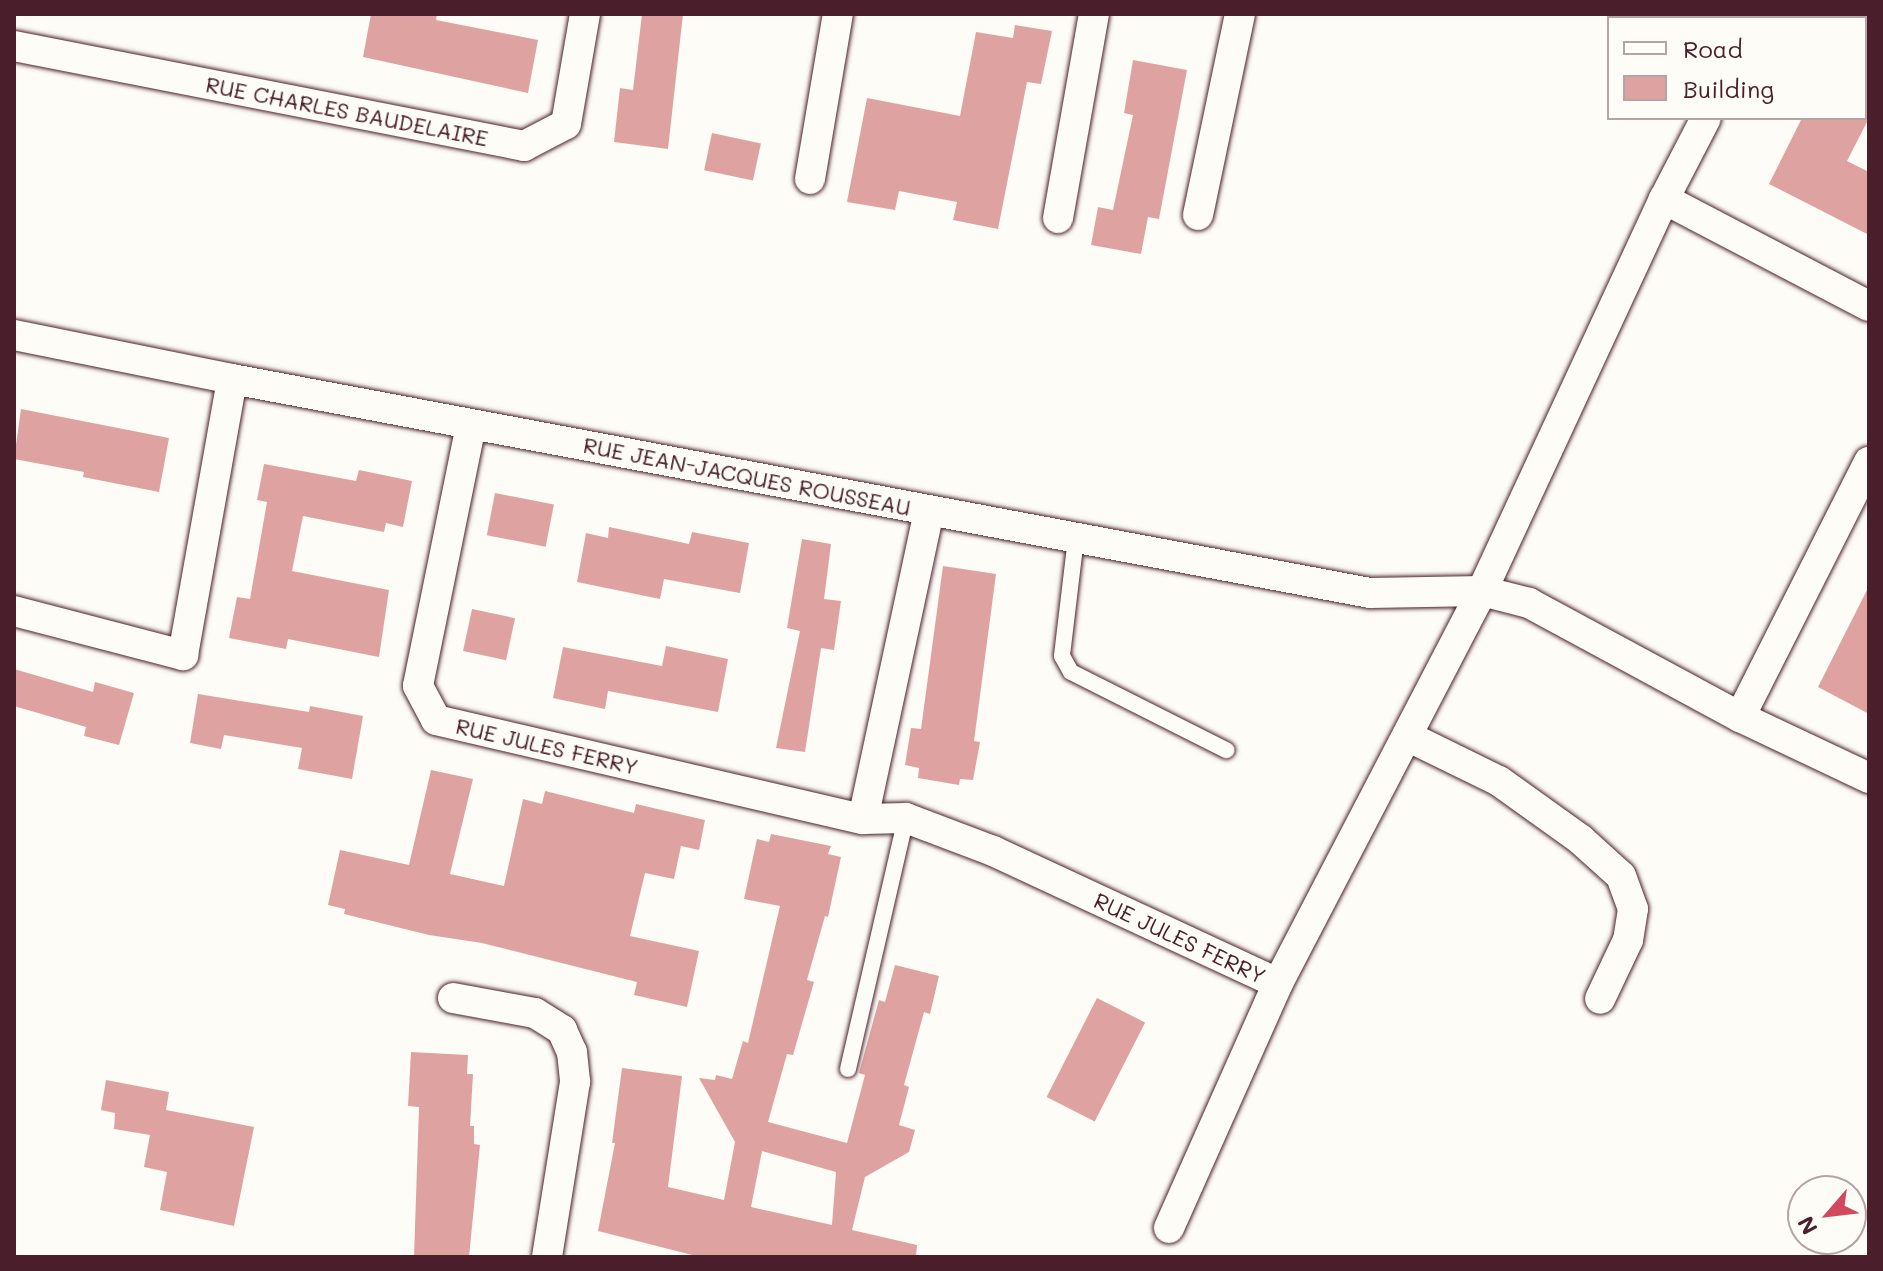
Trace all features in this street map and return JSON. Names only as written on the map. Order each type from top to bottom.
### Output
[{"type":"street","name":"RUE CHARLES BAUDELAIRE","points":[[14,46],[524,146],[566,124],[585,14]]},
{"type":"street","points":[[810,179],[838,14]]},
{"type":"street","points":[[1058,218],[1094,14]]},
{"type":"street","points":[[1198,215],[1240,14]]},
{"type":"street","points":[[1169,1228],[1278,983],[1482,591],[1664,199],[1705,120]]},
{"type":"street","points":[[1664,199],[1869,306]]},
{"type":"street","name":"RUE JEAN-JACQUES ROUSSEAU","points":[[14,335],[471,425],[1370,593],[1482,591],[1529,603],[1740,717],[1869,778]]},
{"type":"street","points":[[14,611],[183,655],[232,379]]},
{"type":"street","name":"RUE JULES FERRY","points":[[471,425],[418,686],[436,720],[863,819],[906,818],[993,851],[1278,983]]},
{"type":"street","points":[[1740,717],[1869,462]]},
{"type":"street","points":[[863,819],[929,511]]},
{"type":"street","points":[[1407,736],[1499,781],[1580,839],[1621,876],[1633,909],[1628,940],[1600,999]]},
{"type":"street","points":[[453,998],[535,1013],[562,1030],[572,1052],[575,1082],[549,1256]]},
{"type":"lane","points":[[1076,538],[1062,656],[1071,672],[1226,750]]},
{"type":"lane","points":[[848,1069],[906,818]]},
{"type":"building","points":[[371,14],[437,14],[436,20],[538,40],[528,93],[363,57]]},
{"type":"building","points":[[642,14],[683,14],[668,149],[614,142],[620,88],[633,90]]},
{"type":"building","points":[[1015,25],[1052,31],[1041,84],[1027,82],[998,229],[953,220],[957,202],[899,191],[895,210],[847,202],[867,98],[960,116],[976,32],[1013,38]]},
{"type":"building","points":[[1133,60],[1187,70],[1159,219],[1148,217],[1141,254],[1091,245],[1098,207],[1113,210],[1133,115],[1124,113]]},
{"type":"building","points":[[1869,118],[1847,161],[1869,172],[1869,235],[1769,184],[1801,120]]},
{"type":"building","points":[[712,133],[761,143],[753,181],[704,170]]},
{"type":"building","points":[[21,409],[169,438],[159,492],[83,477],[84,472],[14,459]]},
{"type":"building","points":[[264,464],[356,481],[359,470],[412,481],[403,527],[386,523],[384,532],[303,516],[292,571],[389,590],[379,657],[288,639],[286,649],[229,638],[237,597],[250,599],[267,502],[257,500]]},
{"type":"building","points":[[495,493],[554,504],[546,547],[487,535]]},
{"type":"building","points":[[609,527],[689,544],[692,532],[749,543],[740,593],[664,579],[660,599],[577,582],[586,533],[608,538]]},
{"type":"building","points":[[802,539],[831,544],[824,599],[841,601],[834,650],[821,648],[805,752],[776,748],[800,631],[787,628]]},
{"type":"building","points":[[943,566],[996,574],[974,741],[980,742],[973,780],[960,779],[959,785],[918,778],[919,768],[905,765],[911,728],[921,729]]},
{"type":"building","points":[[1869,586],[1869,714],[1818,687]]},
{"type":"building","points":[[472,609],[515,618],[506,660],[463,651]]},
{"type":"building","points":[[666,646],[728,659],[718,712],[608,691],[605,709],[553,698],[563,647],[662,666]]},
{"type":"building","points":[[14,669],[93,692],[95,682],[134,693],[119,745],[84,736],[86,727],[14,706]]},
{"type":"building","points":[[198,694],[309,712],[310,706],[363,716],[352,779],[298,769],[302,748],[224,735],[221,749],[190,743]]},
{"type":"building","points":[[431,770],[473,779],[450,874],[504,886],[523,799],[542,804],[545,791],[634,813],[636,804],[705,820],[699,850],[681,846],[674,879],[645,873],[630,936],[699,951],[687,1007],[634,995],[637,982],[482,943],[429,935],[344,914],[345,909],[328,905],[340,850],[409,865]]},
{"type":"building","points":[[771,834],[831,846],[828,854],[841,857],[828,917],[825,916],[807,980],[814,982],[793,1055],[787,1054],[768,1122],[847,1143],[865,1075],[859,1073],[879,1000],[885,1002],[895,965],[939,976],[930,1014],[924,1012],[904,1085],[909,1087],[899,1125],[915,1130],[909,1152],[865,1177],[852,1230],[917,1245],[916,1257],[700,1257],[598,1231],[615,1143],[612,1143],[622,1068],[682,1076],[668,1187],[724,1200],[735,1142],[699,1078],[715,1080],[716,1075],[732,1079],[743,1041],[748,1043],[780,906],[744,899],[757,839],[769,842]],"holes":[[[762,1151],[836,1172],[832,1225],[751,1207]]]},
{"type":"building","points":[[1097,998],[1145,1023],[1095,1121],[1047,1097]]},
{"type":"building","points":[[411,1052],[468,1055],[467,1074],[473,1074],[470,1126],[474,1126],[474,1144],[480,1145],[469,1257],[414,1257],[419,1107],[408,1106]]},
{"type":"building","points":[[106,1080],[169,1092],[166,1110],[254,1127],[234,1226],[160,1210],[167,1172],[144,1167],[150,1135],[114,1129],[115,1113],[101,1110]]}]
